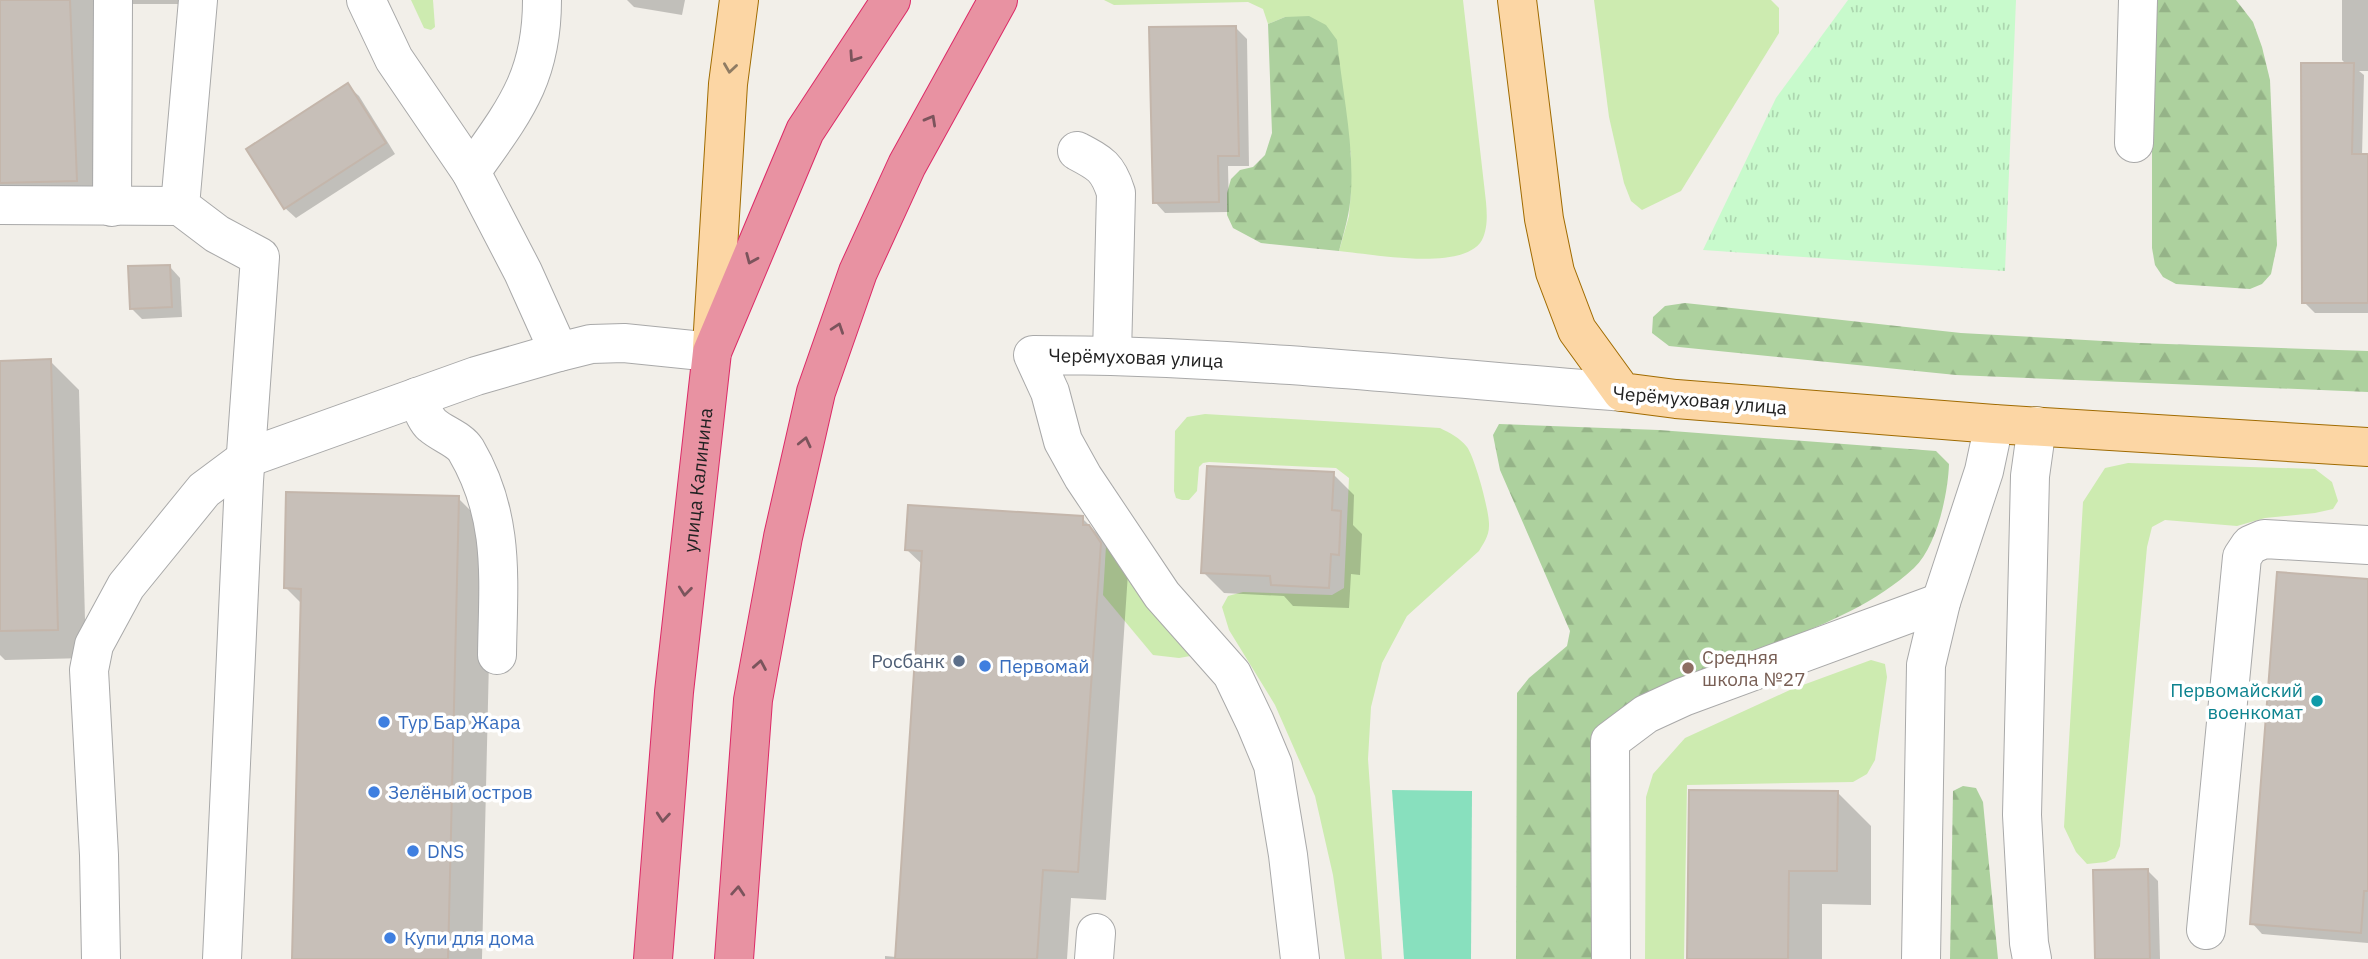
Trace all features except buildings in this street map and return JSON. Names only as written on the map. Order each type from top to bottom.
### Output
[{"type":"highway","points":[[712,352],[805,131],[891,0]]},
{"type":"highway","points":[[734,959],[753,700],[783,537],[816,392],[858,272],[907,165],[998,0]]},
{"type":"highway","name":"улица Калинина","points":[[653,959],[674,692],[712,352]]},
{"type":"main road","name":"улица Калинина","points":[[712,352],[728,84],[739,0]]},
{"type":"main road","points":[[1517,0],[1544,219],[1555,272],[1577,330],[1622,392]]},
{"type":"main road","name":"Черёмуховая улица","points":[[1622,392],[1676,399],[1994,424],[2368,447]]},
{"type":"street","points":[[112,207],[113,0]]},
{"type":"street","points":[[180,206],[198,0]]},
{"type":"street","points":[[366,0],[394,59],[471,172],[523,272],[559,352]]},
{"type":"street","points":[[471,172],[521,98],[536,61],[542,0]]},
{"type":"street","points":[[2134,143],[2138,0]]},
{"type":"street","points":[[1077,151],[1099,163],[1111,176],[1116,193],[1112,355]]},
{"type":"street","points":[[0,205],[180,206],[217,234],[260,257],[244,481],[222,959]]},
{"type":"street","points":[[101,959],[99,855],[89,670],[94,645],[126,586],[204,490],[247,458],[476,376],[559,352],[591,344],[624,343],[712,352]]},
{"type":"street","name":"Черёмуховая улица","points":[[1300,959],[1288,855],[1273,765],[1255,722],[1232,674],[1162,594],[1083,477],[1063,441],[1050,392],[1032,355],[1112,355],[1254,363],[1622,392]]},
{"type":"street","points":[[417,397],[430,424],[465,447],[483,485],[496,528],[499,561],[497,655]]},
{"type":"street","points":[[1921,959],[1926,665],[1941,602],[1984,471],[1994,424]]},
{"type":"street","points":[[2032,959],[2022,815],[2030,475],[2037,426]]},
{"type":"street","points":[[2206,930],[2242,557],[2250,545],[2264,539],[2368,545]]},
{"type":"street","points":[[1611,959],[1610,741],[1646,714],[1683,697],[1941,602]]},
{"type":"green space","points":[[411,0],[433,0],[435,27],[431,30],[424,28]]},
{"type":"green space","points":[[1104,0],[1463,0],[1486,202],[1486,226],[1482,240],[1472,250],[1457,256],[1438,258],[1416,259],[1339,251],[1349,216],[1351,191],[1351,156],[1344,100],[1285,17],[1268,24],[1263,9],[1248,2],[1114,5]]},
{"type":"green space","points":[[1594,0],[1771,0],[1779,8],[1779,33],[1681,191],[1642,210],[1631,201],[1624,183],[1609,117]]},
{"type":"green space","points":[[1848,0],[2016,0],[2005,271],[1703,250],[1776,98]]},
{"type":"green space","points":[[2156,0],[2236,0],[2253,22],[2262,47],[2270,80],[2277,245],[2271,274],[2262,284],[2250,289],[2176,284],[2163,277],[2155,265],[2152,248],[2152,142]]},
{"type":"green space","points":[[1309,16],[1326,25],[1337,40],[1347,116],[1351,192],[1339,251],[1261,243],[1233,228],[1227,215],[1227,193],[1231,179],[1240,170],[1253,167],[1265,155],[1272,133],[1268,24],[1285,17]]},
{"type":"green space","points":[[1685,303],[1961,333],[2139,343],[2368,351],[2368,392],[1956,375],[1669,346],[1652,333],[1653,317],[1665,306]]},
{"type":"green space","points":[[1205,414],[1440,428],[1458,438],[1467,447],[1478,473],[1489,519],[1486,540],[1479,551],[1407,616],[1382,663],[1371,707],[1368,759],[1382,959],[1345,959],[1333,875],[1315,796],[1275,705],[1229,630],[1222,607],[1228,596],[1243,592],[1332,595],[1344,588],[1349,478],[1336,468],[1209,462],[1199,467],[1197,491],[1189,500],[1176,498],[1175,431],[1187,417]]},
{"type":"green space","points":[[1499,424],[1659,430],[1936,451],[1949,464],[1944,504],[1929,547],[1914,568],[1888,589],[1828,622],[1697,673],[1639,699],[1619,711],[1591,736],[1593,959],[1516,959],[1517,693],[1529,678],[1567,646],[1570,631],[1500,470],[1493,435]]},
{"type":"green space","points":[[2128,463],[2315,469],[2332,482],[2338,501],[2333,509],[2265,518],[2237,526],[2165,520],[2152,527],[2147,547],[2120,846],[2115,858],[2087,864],[2076,852],[2064,827],[2083,502],[2105,468]]},
{"type":"green space","points":[[1107,530],[1196,655],[1179,658],[1153,655],[1103,595]]},
{"type":"green space","points":[[1871,660],[1885,664],[1887,677],[1875,760],[1867,774],[1853,782],[1687,785],[1684,959],[1645,959],[1646,797],[1653,774],[1685,738],[1792,689]]},
{"type":"green space","points":[[1963,786],[1976,788],[1983,802],[1998,959],[1950,959],[1953,791]]},
{"type":"green space","points":[[1392,790],[1472,791],[1471,959],[1404,959]]},
{"type":"place","name":"Росбанк","points":[[959,661]]},
{"type":"place","name":"Первомай","points":[[985,666]]},
{"type":"place","name":"Средняя школа №27","points":[[1688,668]]},
{"type":"place","name":"Первомайский военкомат","points":[[2317,701]]},
{"type":"place","name":"Тур Бар Жара","points":[[384,722]]},
{"type":"place","name":"Зелёный остров","points":[[374,792]]},
{"type":"place","name":"DNS","points":[[413,851]]},
{"type":"place","name":"Купи для дома","points":[[390,938]]}]
